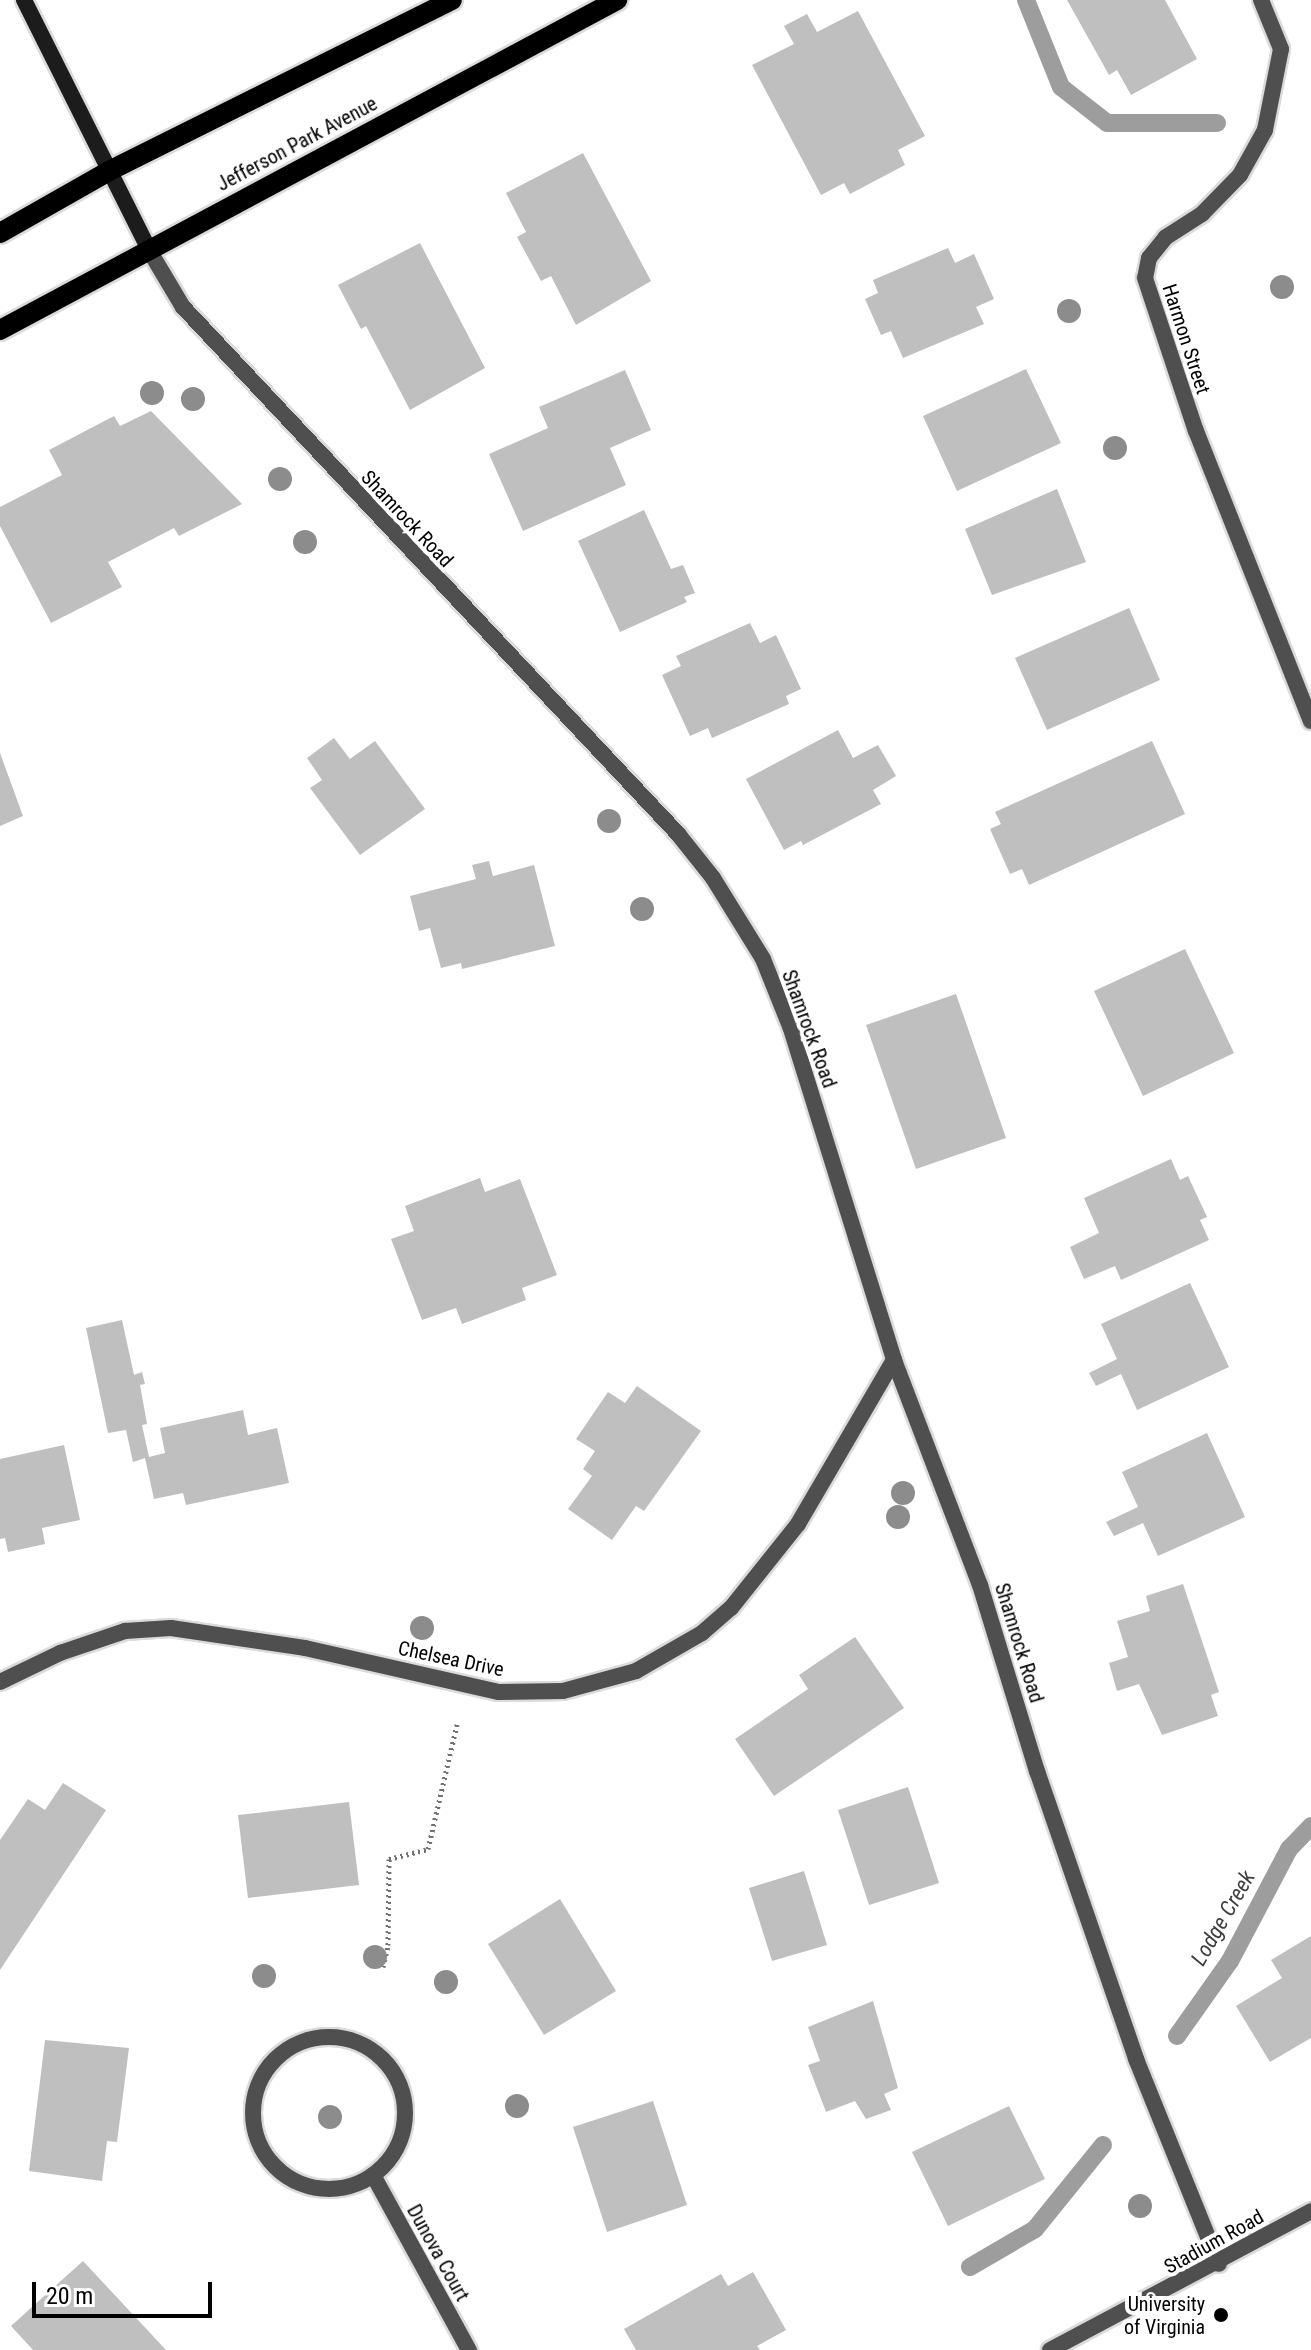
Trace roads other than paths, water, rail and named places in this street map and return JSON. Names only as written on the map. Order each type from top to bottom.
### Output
[{"type":"main road","points":[[0,233],[109,171],[452,0]]},
{"type":"main road","name":"Jefferson Park Avenue","points":[[0,330],[617,0]]},
{"type":"street","name":"Shamrock Road","points":[[24,0],[149,250],[183,307],[713,878],[763,959],[791,1029],[894,1360],[980,1585],[1037,1771],[1136,2059],[1219,2264]]},
{"type":"street","name":"Harmon Street","points":[[1261,0],[1281,49],[1265,130],[1240,175],[1149,258],[1145,278],[1196,431],[1311,721]]},
{"type":"street","name":"Chelsea Drive","points":[[0,1682],[60,1653],[125,1631],[171,1628],[305,1648],[499,1692],[563,1691],[636,1671],[702,1633],[731,1608],[798,1524],[894,1360]]},
{"type":"street","points":[[312,2038],[343,2038],[370,2049],[392,2069],[404,2096],[405,2126],[395,2153],[373,2175],[346,2188],[316,2188],[288,2177],[266,2157],[254,2130],[254,2099],[264,2072],[285,2050],[312,2038]]},
{"type":"street","name":"Dunova Court","points":[[373,2175],[469,2350]]},
{"type":"street","name":"Stadium Road","points":[[1050,2350],[1219,2264],[1311,2211]]},
{"type":"waterway","name":"Lodge Creek","points":[[1026,0],[1061,87],[1107,123],[1217,123]]},
{"type":"waterway","name":"Lodge Creek","points":[[1177,2036],[1230,1961],[1289,1849],[1311,1826]]},
{"type":"waterway","name":"Lodge Creek","points":[[970,2267],[1035,2229],[1103,2145]]},
{"type":"place","name":"University of Virginia","points":[[1221,2315]]}]
